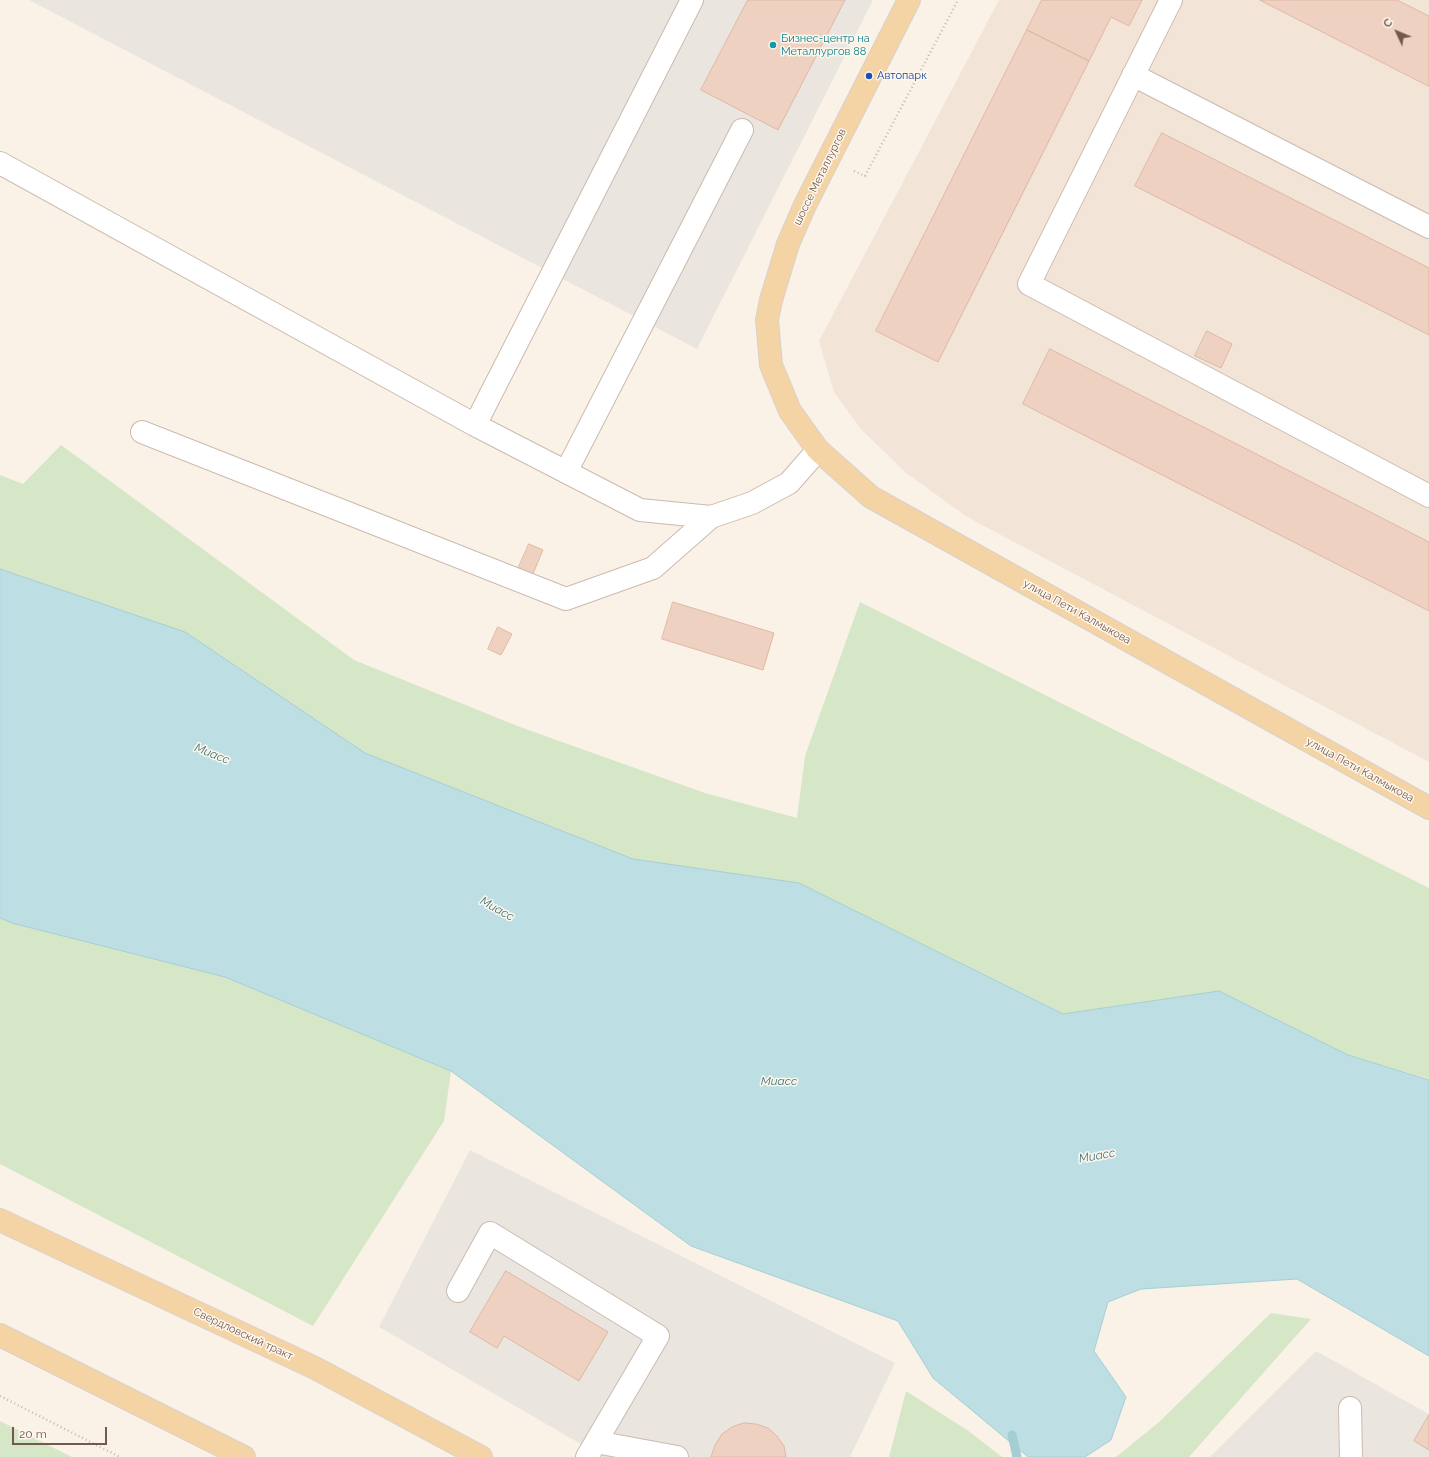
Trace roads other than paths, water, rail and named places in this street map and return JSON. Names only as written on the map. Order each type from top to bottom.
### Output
[{"type":"main road","name":"шоссе Металлургов","points":[[771,366],[767,320],[771,300],[788,244],[805,205],[909,0]]},
{"type":"main road","name":"улица Пети Калмыкова","points":[[771,366],[790,411],[818,450],[871,497],[1429,808]]},
{"type":"main road","name":"Свердловский тракт","points":[[0,1220],[315,1368],[481,1457]]},
{"type":"main road","points":[[0,1336],[244,1457]]},
{"type":"lane","points":[[475,425],[692,0]]},
{"type":"lane","points":[[1171,0],[1029,284],[1429,496]]},
{"type":"lane","points":[[1133,75],[1429,227]]},
{"type":"lane","points":[[566,472],[742,130]]},
{"type":"lane","points":[[3,167],[475,425],[640,510],[711,517]]},
{"type":"lane","points":[[142,432],[566,599],[653,568],[711,517],[752,503],[789,483],[818,450]]},
{"type":"lane","points":[[458,1291],[490,1233],[658,1336],[592,1450],[677,1457]]},
{"type":"lane","points":[[1350,1408],[1351,1457]]},
{"type":"water","name":"Миасс","points":[[0,569],[185,632],[365,753],[633,859],[799,883],[1063,1014],[1219,991],[1348,1055],[1429,1080],[1429,1356],[1297,1279],[1141,1289],[1108,1302],[1094,1351],[1126,1397],[1111,1440],[1085,1457],[1028,1457],[933,1378],[898,1321],[691,1246],[451,1071],[225,977],[12,923],[0,918]]},
{"type":"waterway","points":[[1012,1435],[1017,1457]]},
{"type":"place","name":"Бизнес-центр на Металлургов 88","points":[[773,45]]},
{"type":"place","name":"Автопарк","points":[[869,76]]}]
